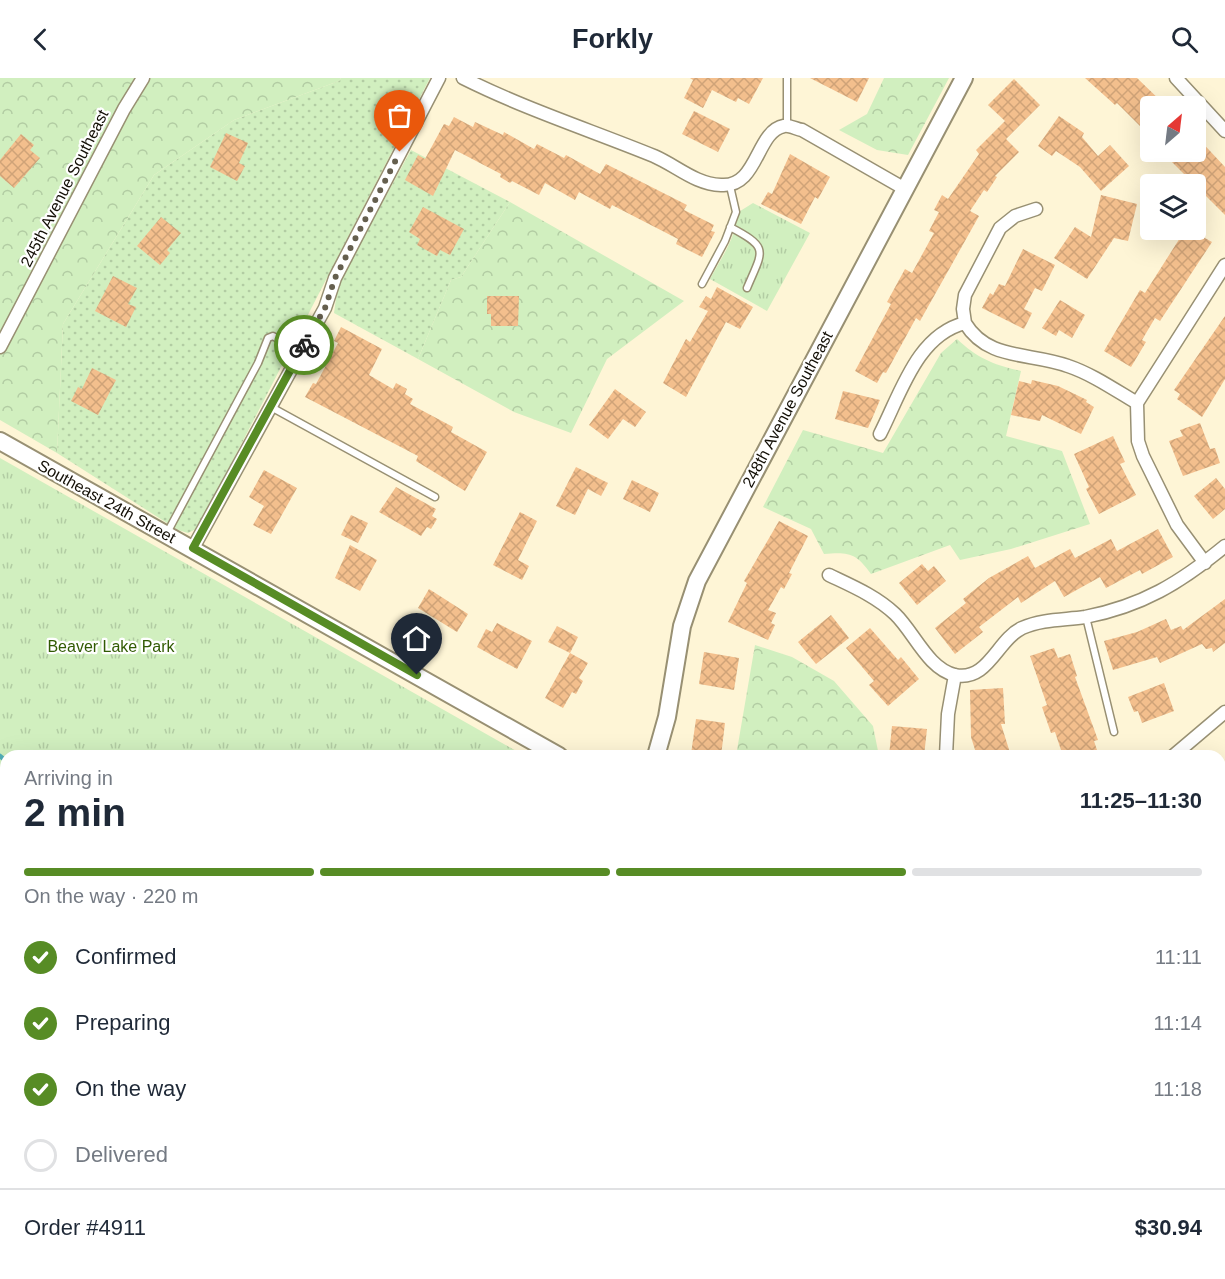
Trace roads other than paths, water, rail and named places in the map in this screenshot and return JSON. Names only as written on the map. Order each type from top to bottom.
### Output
[{"type":"street","name":"245th Avenue Southeast","points":[[0,347],[124,109],[143,78]]},
{"type":"street","points":[[193,548],[325,308],[335,278],[439,78]]},
{"type":"street","points":[[462,78],[540,115],[658,158],[695,179],[709,184],[730,186],[747,174],[776,130],[787,126],[802,130],[904,189]]},
{"type":"street","name":"248th Avenue Southeast","points":[[658,750],[667,717],[682,626],[697,581],[964,78]]},
{"type":"street","points":[[1176,78],[1225,131]]},
{"type":"street","points":[[1036,209],[1016,216],[1000,228],[965,295],[963,309],[965,323],[981,344],[996,350],[1068,366],[1137,403]]},
{"type":"street","points":[[1205,563],[1177,525],[1143,456],[1138,441],[1137,403],[1225,265]]},
{"type":"street","points":[[879,434],[928,344],[942,331],[965,323]]},
{"type":"street","name":"Southeast 24th Street","points":[[0,441],[548,750]]},
{"type":"street","points":[[829,574],[884,605],[897,616],[938,666],[956,675],[978,672],[1020,629],[1035,623],[1086,616],[1151,598],[1179,582],[1225,546]]},
{"type":"street","points":[[946,750],[948,714],[956,675]]},
{"type":"street","points":[[1180,750],[1225,712]]},
{"type":"lane","points":[[787,78],[787,126]]},
{"type":"lane","points":[[702,284],[736,212],[730,186]]},
{"type":"lane","points":[[730,227],[753,241],[761,252],[747,288]]},
{"type":"lane","points":[[166,534],[258,363],[268,338],[273,336],[300,353]]},
{"type":"lane","points":[[271,407],[435,497]]},
{"type":"lane","points":[[1086,616],[1114,732]]},
{"type":"park label","name":"Beaver Lake Park","points":[[111,646]]}]
